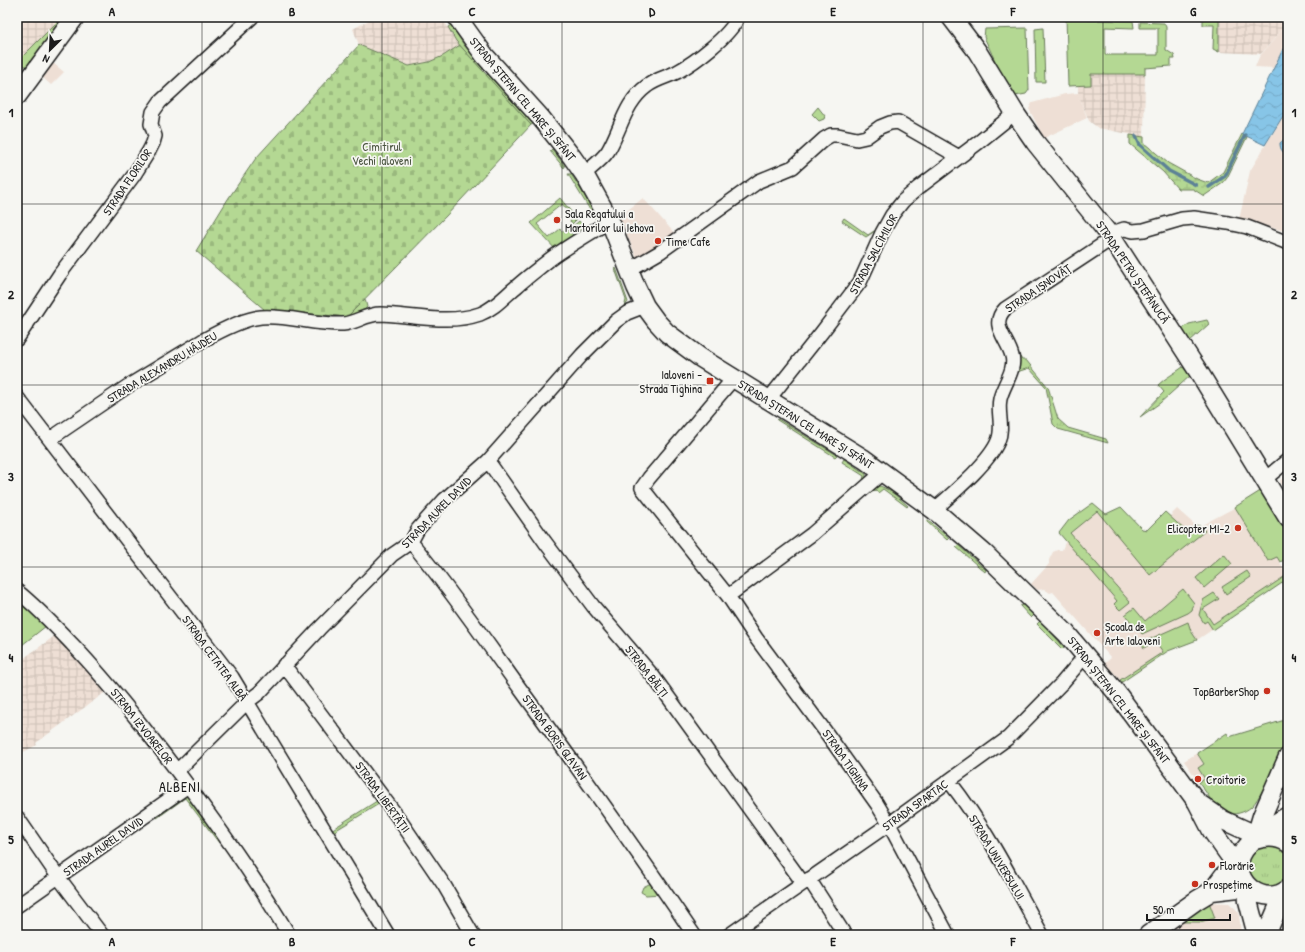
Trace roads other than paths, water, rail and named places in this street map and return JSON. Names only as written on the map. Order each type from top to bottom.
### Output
[{"type":"main road","points":[[17,96],[75,17]]},
{"type":"main road","name":"STRADA ȘTEFAN CEL MARE ȘI SFÂNT","points":[[457,17],[485,56],[541,118],[584,174],[610,221],[645,306],[667,333],[734,379],[845,447],[934,510],[965,536],[1066,633],[1126,706],[1197,802],[1212,831],[1239,869],[1242,878],[1255,891],[1248,901],[1257,935]]},
{"type":"main road","name":"STRADA PETRU ȘTEFĂNUCĂ","points":[[951,17],[977,51],[1015,113],[1035,142],[1112,238],[1200,374],[1288,518]]},
{"type":"main road","points":[[1255,840],[1262,816],[1288,757]]},
{"type":"main road","name":"STRADA ȘTEFAN CEL MARE ȘI SFÂNT","points":[[1197,802],[1223,820],[1248,831],[1255,840]]},
{"type":"main road","points":[[1148,935],[1212,891],[1224,875],[1232,870],[1239,869],[1241,855],[1249,844],[1269,827],[1288,816]]},
{"type":"main road","points":[[1255,840],[1271,836],[1288,843]]},
{"type":"main road","points":[[1212,891],[1255,891],[1285,899],[1266,935]]},
{"type":"street","name":"STRADA FLORILOR","points":[[17,339],[60,274],[130,180],[149,151],[155,136],[151,124],[153,112],[156,107],[252,17]]},
{"type":"street","points":[[584,174],[608,151],[624,115],[633,101],[646,86],[656,80],[676,72],[696,60],[723,37],[738,17]]},
{"type":"street","name":"STRADA SALCÎMILOR","points":[[768,400],[860,282],[882,233],[892,215],[903,201],[1015,113]]},
{"type":"street","points":[[629,270],[660,252],[759,181],[793,167],[824,138],[831,135],[838,135],[857,140],[866,137],[880,127],[898,122],[959,157]]},
{"type":"street","name":"STRADA IȘNOVĂȚ","points":[[934,510],[957,490],[980,466],[998,442],[1002,428],[1000,400],[1012,366],[1010,350],[1000,331],[999,323],[1001,313],[1041,284],[1112,238],[1118,231],[1124,229],[1133,231],[1144,230],[1194,218],[1247,227],[1288,243]]},
{"type":"street","name":"STRADA ALEXANDRU HÂJDEU","points":[[50,439],[128,386],[202,341],[221,331],[254,318],[280,318],[329,324],[344,324],[370,315],[379,314],[441,319],[461,318],[479,314],[496,305],[518,285],[551,259],[610,221]]},
{"type":"street","name":"STRADA AUREL DAVID","points":[[177,771],[247,702],[259,693],[392,555],[411,542],[418,529],[444,500],[488,461],[556,382],[616,321],[627,313],[645,306]]},
{"type":"street","name":"STRADA TIGHINA","points":[[734,379],[642,488],[728,596],[756,638],[860,780],[889,824],[948,935]]},
{"type":"street","name":"STRADA CETATEA ALBĂ","points":[[17,397],[232,677],[388,935]]},
{"type":"street","points":[[1265,479],[1288,460]]},
{"type":"street","name":"STRADA BĂLȚI","points":[[488,461],[545,542],[593,606],[653,676],[845,935]]},
{"type":"street","points":[[728,596],[812,534],[882,473]]},
{"type":"street","name":"STRADA BORIS GLAVAN","points":[[411,542],[539,714],[649,868],[694,935]]},
{"type":"street","name":"STRADA IZVOARELOR","points":[[17,591],[32,603],[56,627],[109,684],[177,771],[235,851],[289,935]]},
{"type":"street","name":"STRADA SPARTAC","points":[[729,935],[889,824],[1008,738],[1062,683],[1085,656]]},
{"type":"street","name":"STRADA LIBERTĂȚII","points":[[284,666],[401,822],[444,885],[473,935]]},
{"type":"street","name":"STRADA UNIVERSULUI","points":[[949,781],[959,793],[992,846],[1042,935]]},
{"type":"street","name":"STRADA AUREL DAVID","points":[[17,906],[59,878],[188,786]]},
{"type":"street","points":[[17,817],[59,878],[102,935]]},
{"type":"water","points":[[1283,49],[1288,52],[1288,108],[1265,145],[1242,134]]},
{"type":"water","points":[[1288,136],[1288,156],[1282,151],[1280,143]]},
{"type":"waterway","points":[[1209,187],[1225,176],[1245,135]]},
{"type":"waterway","points":[[1136,136],[1140,145],[1169,171],[1196,185]]},
{"type":"place","name":"Sala Regatului a Martorilor lui Iehova","points":[[557,220]]},
{"type":"place","name":"Time Cafe","points":[[658,241]]},
{"type":"place","name":"Ialoveni - Strada Tighina","points":[[710,381]]},
{"type":"place","name":"Elicopter MI-2","points":[[1238,528]]},
{"type":"place","name":"Școala de Arte Ialoveni","points":[[1097,633]]},
{"type":"place","name":"TopBarberShop","points":[[1267,691]]},
{"type":"place","name":"Croitorie","points":[[1198,779]]},
{"type":"place","name":"Florărie","points":[[1212,865]]},
{"type":"place","name":"Prospețime","points":[[1195,884]]},
{"type":"district","name":"ALBENI","points":[[180,786]]},
{"type":"park label","name":"Cimitirul Vechi Ialoveni","points":[[382,153]]}]
